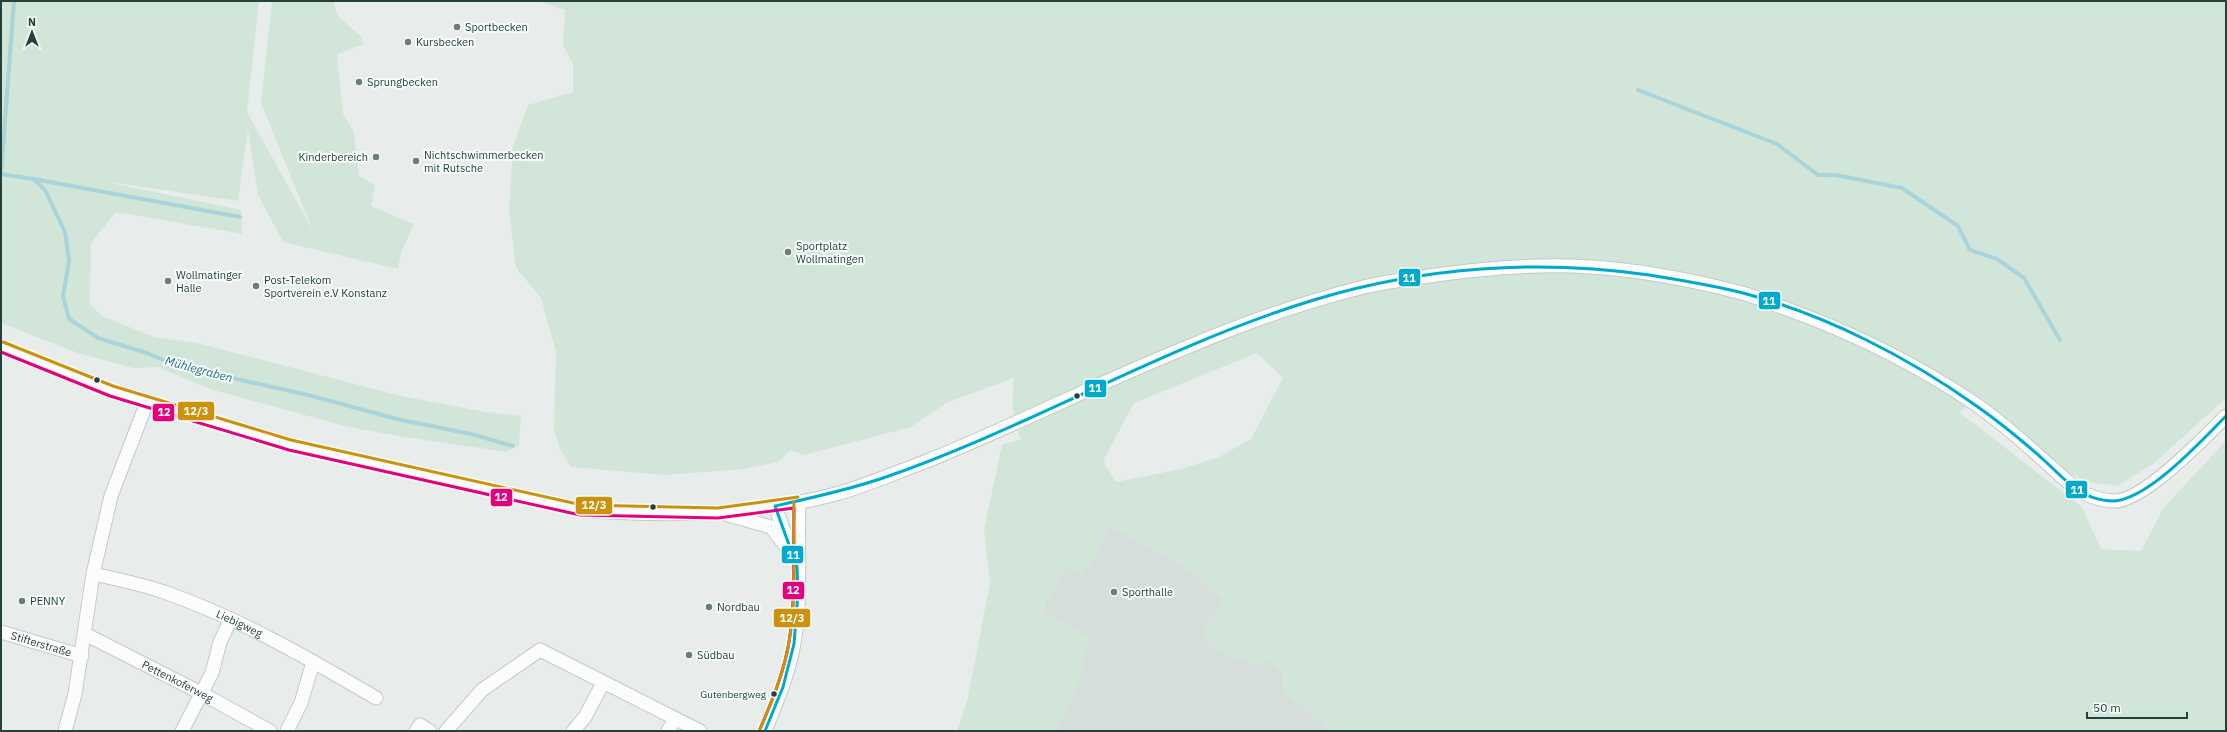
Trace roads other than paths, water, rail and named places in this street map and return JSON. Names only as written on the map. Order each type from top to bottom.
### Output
[{"type":"street","points":[[1,347],[111,391],[290,445],[581,510],[654,514],[718,513],[774,506],[799,502],[874,482],[946,453],[1182,349],[1288,308],[1364,287],[1457,271],[1511,267],[1592,267],[1673,279],[1745,294],[1815,319],[1870,344],[1918,369],[1974,403],[2005,426],[2078,491],[2091,497],[2115,501],[2142,491],[2183,457],[2226,416]]},
{"type":"street","points":[[65,731],[75,694],[82,656],[93,574],[110,496],[148,402]]},
{"type":"street","points":[[765,731],[783,687],[794,644],[798,594],[795,562],[799,502]]},
{"type":"street","points":[[774,506],[795,562]]},
{"type":"street","points":[[718,513],[771,527],[795,562]]},
{"type":"street","name":"Liebigweg","points":[[93,574],[164,592],[231,619],[314,662],[376,698]]},
{"type":"street","points":[[182,731],[212,673],[220,642],[231,619]]},
{"type":"street","name":"Stifterstraße","points":[[1,632],[82,656]]},
{"type":"street","name":"Pettenkoferweg","points":[[85,634],[201,693],[270,731]]},
{"type":"street","points":[[446,731],[482,690],[540,650],[700,731]]},
{"type":"street","points":[[287,731],[301,703],[314,662]]},
{"type":"street","points":[[573,731],[585,717],[603,683]]},
{"type":"street","points":[[668,731],[675,719]]},
{"type":"street","points":[[416,731],[420,725],[430,731]]},
{"type":"waterway","points":[[1,174],[14,1]]},
{"type":"waterway","points":[[1638,90],[1777,144],[1818,175],[1836,175],[1902,188],[1958,226],[1970,250],[1997,259],[2024,278],[2060,340]]},
{"type":"waterway","name":"Mühlegraben","points":[[1,174],[34,179],[45,190],[65,232],[69,261],[63,296],[69,319],[98,338],[147,353],[175,365],[312,396],[397,419],[471,434],[513,446]]},
{"type":"waterway","points":[[34,179],[240,217]]},
{"type":"place","name":"Sportbecken","points":[[457,27]]},
{"type":"place","name":"Kursbecken","points":[[408,42]]},
{"type":"place","name":"Sprungbecken","points":[[359,82]]},
{"type":"place","name":"Kinderbereich","points":[[376,157]]},
{"type":"place","name":"Nichtschwimmerbecken mit Rutsche","points":[[416,161]]},
{"type":"place","name":"Sportplatz Wollmatingen","points":[[788,252]]},
{"type":"place","name":"Wollmatinger Halle","points":[[168,281]]},
{"type":"place","name":"Post-Telekom Sportverein e.V Konstanz","points":[[256,286]]},
{"type":"place","name":"Sporthalle","points":[[1114,592]]},
{"type":"place","name":"PENNY","points":[[22,601]]},
{"type":"place","name":"Nordbau","points":[[709,607]]},
{"type":"place","name":"Südbau","points":[[689,655]]},
{"type":"place","name":"Gutenbergweg","points":[[774,694]]}]
